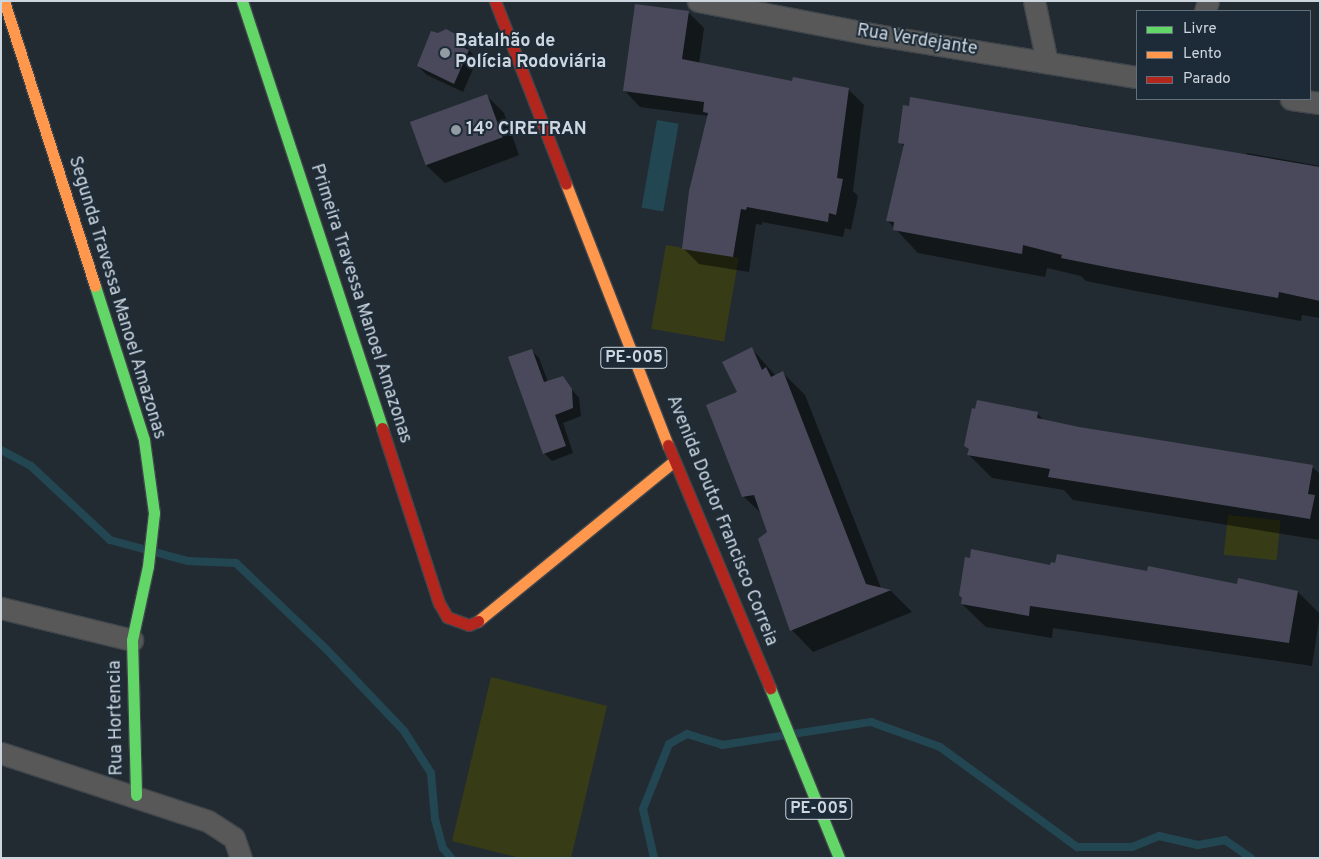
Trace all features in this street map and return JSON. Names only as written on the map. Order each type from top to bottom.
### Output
[{"type":"street","name":"Segunda Travessa Manoel Amazonas","points":[[4,1],[144,440],[154,513],[148,566],[132,640]]},
{"type":"street","name":"Primeira Travessa Manoel Amazonas","points":[[242,1],[439,603],[447,617],[469,625],[484,619],[674,461]]},
{"type":"street","name":"Avenida Doutor Francisco Correia","points":[[495,1],[674,461],[780,711],[839,858]]},
{"type":"street","name":"Rua Verdejante","points":[[698,1],[779,9],[1047,62],[1136,77]]},
{"type":"street","points":[[1034,1],[1047,62]]},
{"type":"street","points":[[1298,100],[1320,103]]},
{"type":"street","points":[[1,608],[132,640]]},
{"type":"street","name":"Rua Hortencia","points":[[132,640],[136,795]]},
{"type":"street","points":[[1,752],[136,795],[223,828],[234,838],[241,858]]},
{"type":"green space","points":[[666,245],[739,258],[724,342],[651,329]]},
{"type":"green space","points":[[1228,515],[1281,521],[1277,560],[1224,555]]},
{"type":"green space","points":[[491,677],[607,706],[571,858],[520,858],[452,841]]},
{"type":"water","points":[[657,120],[679,124],[663,211],[642,208]]},
{"type":"building","points":[[635,4],[689,11],[682,59],[792,81],[793,77],[849,88],[837,178],[843,179],[836,215],[829,213],[828,222],[747,207],[746,210],[741,209],[733,257],[682,249],[689,191],[708,113],[703,112],[704,102],[623,91]]},
{"type":"building","name":"Batalhão de Polícia Rodoviária","points":[[446,29],[461,37],[462,47],[469,50],[454,84],[417,66],[431,31],[438,33]]},
{"type":"building","name":"14º CIRETRAN","points":[[487,94],[503,137],[426,165],[410,122]]},
{"type":"building","points":[[910,97],[1320,167],[1320,301],[1279,292],[1278,298],[1111,268],[1061,258],[1062,255],[1023,245],[1022,254],[893,230],[894,222],[886,221],[904,144],[898,143],[903,105],[909,106]]},
{"type":"building","points":[[752,347],[762,370],[766,367],[771,377],[783,371],[866,584],[891,590],[790,631],[758,539],[767,532],[754,495],[742,497],[706,405],[737,392],[722,362]]},
{"type":"building","points":[[532,349],[544,382],[563,376],[572,389],[573,408],[555,415],[566,446],[543,454],[508,357]]},
{"type":"building","points":[[977,400],[1038,412],[1037,418],[1079,427],[1313,465],[1308,494],[1315,495],[1310,519],[1048,477],[1050,469],[967,455],[969,449],[964,446],[972,408],[975,409]]},
{"type":"building","points":[[971,549],[1050,565],[1051,562],[1055,563],[1057,554],[1147,571],[1148,566],[1237,584],[1238,578],[1298,591],[1289,643],[1030,606],[1029,616],[961,604],[962,598],[959,595],[965,557],[970,558]]},
{"type":"waterway","points":[[1,450],[31,466],[110,540],[188,561],[236,563],[326,649],[404,731],[431,773],[435,819],[443,848],[451,858]]},
{"type":"waterway","points":[[654,858],[643,809],[669,744],[687,734],[722,745],[871,722],[940,747],[1077,847],[1132,847],[1159,836],[1198,845],[1225,840],[1251,858]]},
{"type":"traffic: fast","points":[[242,1],[382,428]]},
{"type":"traffic: fast","points":[[95,286],[144,440],[154,513],[148,566],[132,640],[136,795]]},
{"type":"traffic: fast","points":[[770,688],[839,858]]},
{"type":"traffic: slow","points":[[4,1],[95,286]]},
{"type":"traffic: slow","points":[[566,184],[668,445]]},
{"type":"traffic: slow","points":[[478,621],[674,461]]},
{"type":"traffic: jam","points":[[495,1],[566,184]]},
{"type":"traffic: jam","points":[[382,428],[439,603],[447,617],[469,625],[478,621]]},
{"type":"traffic: jam","points":[[668,445],[770,688]]},
{"type":"place","name":"Batalhão de Polícia Rodoviária","points":[[445,53]]},
{"type":"place","name":"14º CIRETRAN","points":[[456,130]]}]
